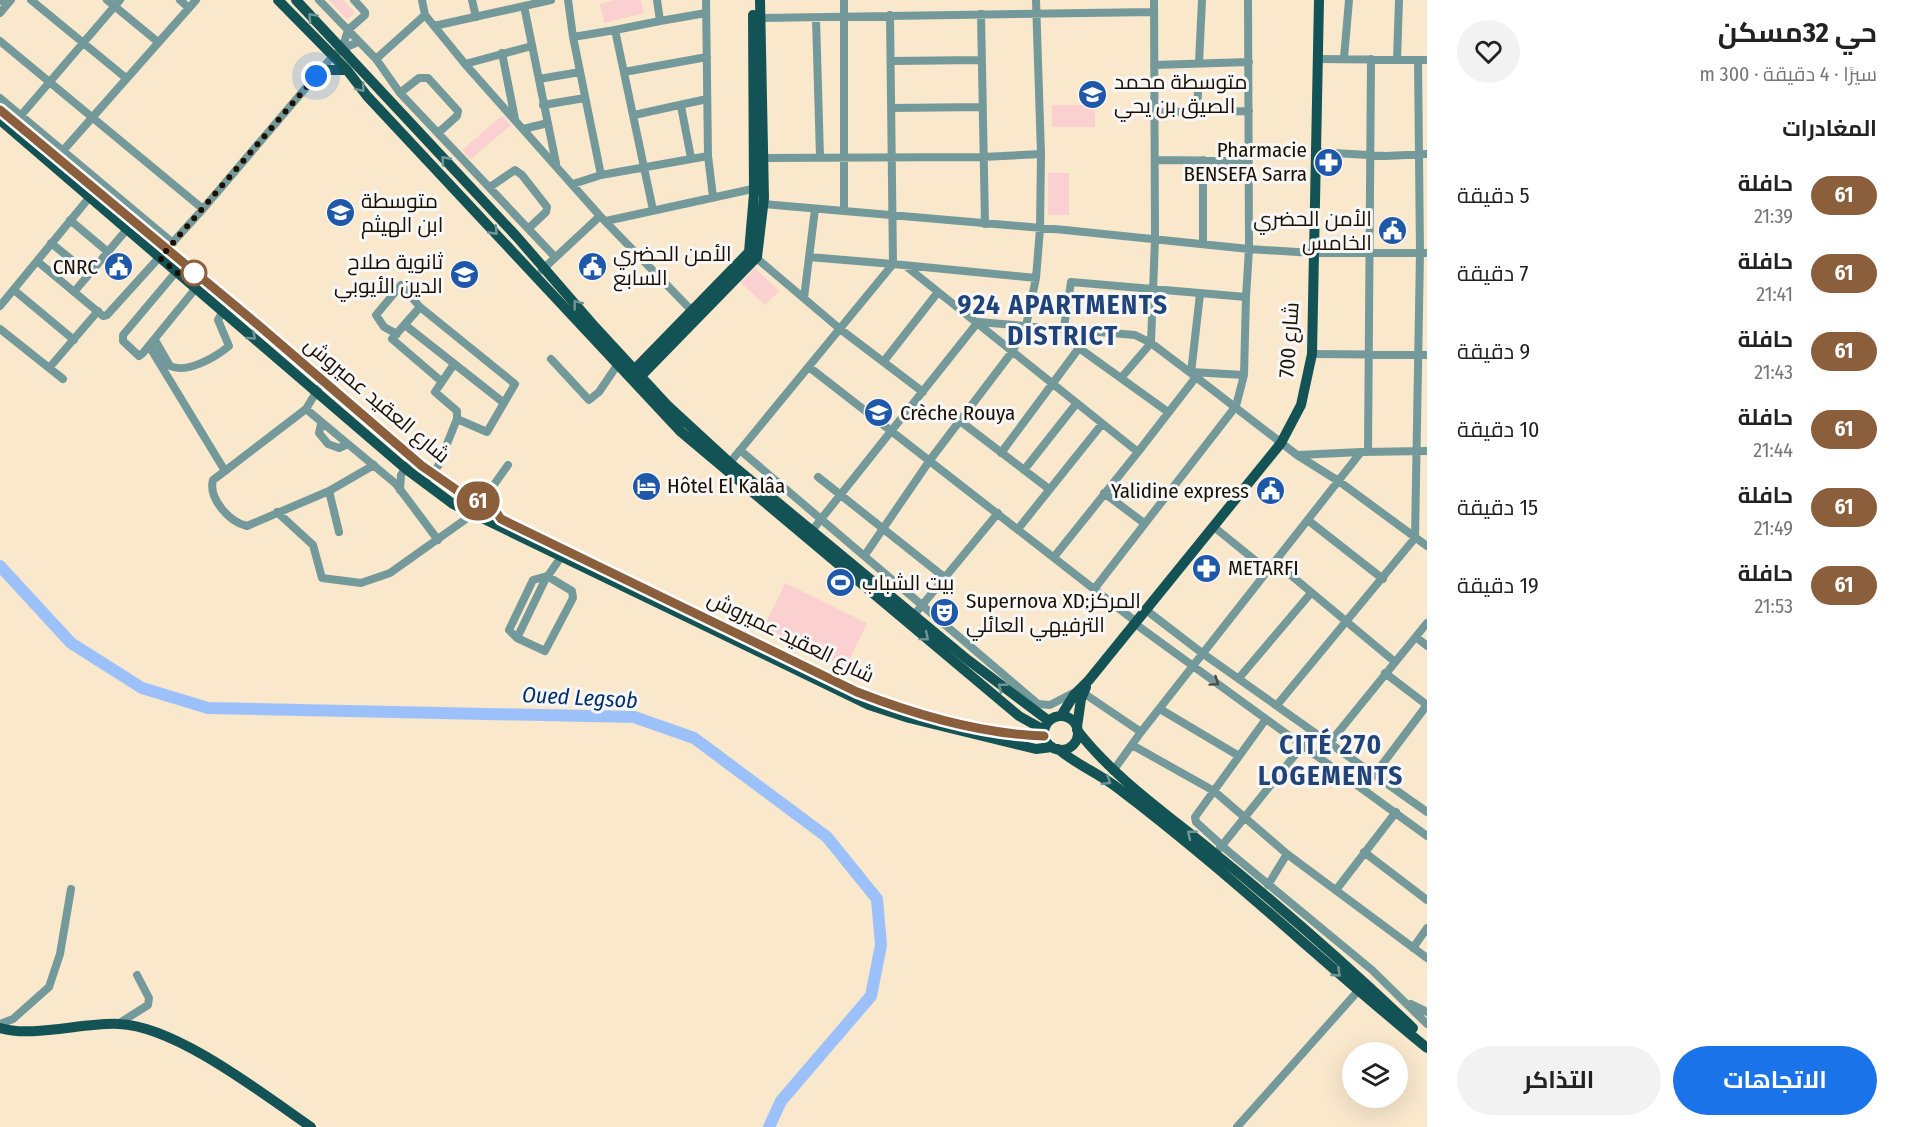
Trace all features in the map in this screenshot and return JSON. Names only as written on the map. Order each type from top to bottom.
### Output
[{"type":"main road","points":[[278,0],[347,70],[367,96],[534,276],[620,361],[637,373],[727,466]]},
{"type":"main road","points":[[296,0],[545,267],[620,361],[681,432],[727,466],[1021,702],[1046,729],[1055,748],[1075,763],[1118,788],[1300,932]]},
{"type":"main road","points":[[753,0],[757,18]]},
{"type":"main road","points":[[753,255],[759,188],[757,18],[760,0]]},
{"type":"main road","name":"شارع 700","points":[[1081,692],[1281,443],[1301,405],[1312,354],[1319,0]]},
{"type":"main road","points":[[316,76],[326,70],[347,70]]},
{"type":"main road","name":"شارع العقيد عميروش","points":[[0,110],[57,158],[128,228],[167,250],[176,272],[292,370],[320,386],[432,474],[494,509],[501,519],[564,553],[868,705],[919,721],[1036,749],[1055,748]]},
{"type":"main road","name":"شارع العقيد عميروش","points":[[0,120],[15,123]]},
{"type":"main road","points":[[637,373],[753,255],[763,204],[759,188]]},
{"type":"main road","name":"شارع العقيد عميروش","points":[[93,193],[167,250],[300,361],[320,386],[403,472],[473,514],[564,553]]},
{"type":"main road","points":[[508,246],[517,237]]},
{"type":"main road","points":[[292,370],[300,361]]},
{"type":"main road","points":[[810,534],[1019,716],[1046,729]]},
{"type":"main road","name":"شارع العقيد عميروش","points":[[676,608],[884,703],[914,713],[1012,734],[1046,729]]},
{"type":"main road","points":[[1046,729],[1061,716],[1081,692]]},
{"type":"main road","points":[[1055,748],[1073,745],[1081,692]]},
{"type":"main road","points":[[1012,734],[1019,725],[1019,716]]},
{"type":"main road","points":[[1061,716],[1069,718],[1113,771],[1219,850],[1358,991],[1427,1048]]},
{"type":"main road","points":[[1036,749],[1075,763]]},
{"type":"main road","points":[[1319,950],[1369,986],[1427,1042]]},
{"type":"main road","points":[[0,1026],[23,1031],[118,1024],[154,1030],[172,1037],[311,1127]]},
{"type":"street","points":[[0,13],[11,0]]},
{"type":"street","points":[[31,0],[126,78]]},
{"type":"street","points":[[107,0],[117,3],[158,42]]},
{"type":"street","points":[[180,0],[189,8]]},
{"type":"street","points":[[167,250],[57,158],[196,0]]},
{"type":"street","points":[[319,0],[376,59],[400,93],[554,256]]},
{"type":"street","points":[[342,48],[348,30],[365,15],[354,0]]},
{"type":"street","points":[[422,0],[425,15],[465,64],[603,219],[695,313]]},
{"type":"street","points":[[472,0],[476,17]]},
{"type":"street","points":[[434,26],[551,0]]},
{"type":"street","points":[[568,0],[573,37],[601,175]]},
{"type":"street","points":[[657,0],[660,21]]},
{"type":"street","points":[[706,0],[708,156],[713,197]]},
{"type":"street","points":[[844,0],[844,211]]},
{"type":"street","points":[[865,555],[930,460],[1012,352],[1026,326],[1036,278],[1040,229],[1041,154],[1036,0]]},
{"type":"street","points":[[1121,378],[1151,343],[1155,239],[1154,0]]},
{"type":"street","points":[[1199,63],[1202,0]]},
{"type":"street","points":[[1095,588],[1236,406],[1244,375],[1249,249],[1248,0]]},
{"type":"street","points":[[1344,58],[1349,0]]},
{"type":"street","points":[[1397,60],[1399,0]]},
{"type":"street","points":[[0,98],[15,123],[117,3]]},
{"type":"street","points":[[524,6],[556,165]]},
{"type":"street","points":[[757,18],[816,19],[890,15],[1154,12]]},
{"type":"street","points":[[573,37],[706,14]]},
{"type":"street","points":[[981,14],[986,224]]},
{"type":"street","points":[[376,59],[425,15]]},
{"type":"street","points":[[727,466],[893,264],[890,15]]},
{"type":"street","points":[[816,19],[820,157]]},
{"type":"street","points":[[615,30],[646,167],[653,210]]},
{"type":"street","points":[[0,41],[203,209]]},
{"type":"street","points":[[37,261],[103,316],[107,315],[203,209],[332,57],[342,48],[358,42]]},
{"type":"street","points":[[465,64],[532,46]]},
{"type":"street","points":[[502,53],[515,121]]},
{"type":"street","points":[[624,72],[707,57]]},
{"type":"street","points":[[1317,59],[1427,60]]},
{"type":"street","points":[[1113,771],[1267,570],[1365,452],[1370,355],[1371,59]]},
{"type":"street","points":[[891,61],[982,60]]},
{"type":"street","points":[[1277,705],[1415,538],[1417,451],[1423,355],[1424,253],[1424,155],[1418,60]]},
{"type":"street","points":[[1154,65],[1249,62]]},
{"type":"street","points":[[539,79],[580,72]]},
{"type":"street","points":[[400,93],[419,78],[428,78],[458,111],[457,116],[438,133]]},
{"type":"street","points":[[1197,111],[1198,93]]},
{"type":"street","points":[[543,105],[585,98]]},
{"type":"street","points":[[634,116],[707,99]]},
{"type":"street","points":[[681,106],[691,158]]},
{"type":"street","points":[[892,108],[982,107]]},
{"type":"street","points":[[1154,112],[1249,111]]},
{"type":"street","points":[[523,129],[548,123]]},
{"type":"street","points":[[1316,152],[1424,155]]},
{"type":"street","points":[[759,158],[983,158],[1041,154]]},
{"type":"street","points":[[573,184],[601,175],[708,156]]},
{"type":"street","points":[[1155,160],[1248,161]]},
{"type":"street","points":[[1203,160],[1203,244]]},
{"type":"street","points":[[490,187],[515,170],[522,176],[547,207],[546,212],[529,228]]},
{"type":"street","points":[[534,276],[554,256],[603,219],[759,188]]},
{"type":"street","points":[[0,306],[93,193]]},
{"type":"street","points":[[763,204],[1249,249],[1313,253],[1424,253]]},
{"type":"street","points":[[804,298],[815,209]]},
{"type":"street","points":[[70,220],[108,252]]},
{"type":"street","points":[[74,292],[128,228]]},
{"type":"street","points":[[51,243],[89,274]]},
{"type":"street","points":[[753,255],[840,329],[923,392]]},
{"type":"street","points":[[810,258],[1036,278]]},
{"type":"street","points":[[907,267],[1138,452]]},
{"type":"street","points":[[176,272],[123,335],[123,341],[138,356],[152,343],[196,288]]},
{"type":"street","points":[[1064,327],[1069,283],[1246,297]]},
{"type":"street","points":[[397,334],[384,327],[376,315],[401,285],[420,306],[515,384],[487,432],[458,419]]},
{"type":"street","points":[[14,290],[74,340]]},
{"type":"street","points":[[884,361],[938,292]]},
{"type":"street","points":[[1054,557],[1138,452],[1193,374],[1200,294]]},
{"type":"street","points":[[420,306],[392,339],[441,381]]},
{"type":"street","points":[[152,343],[170,366],[180,369],[195,365],[230,346],[218,320],[223,311]]},
{"type":"street","points":[[49,368],[98,312]]},
{"type":"street","points":[[978,322],[1064,327],[1135,335],[1151,343],[1297,455],[1340,482],[1427,546]]},
{"type":"street","points":[[810,534],[978,322]]},
{"type":"street","points":[[405,325],[504,404]]},
{"type":"street","points":[[1001,453],[1091,330]]},
{"type":"street","points":[[2,334],[63,379]]},
{"type":"street","points":[[152,343],[225,471]]},
{"type":"street","points":[[1079,348],[1168,412]]},
{"type":"street","points":[[1312,354],[1423,355]]},
{"type":"street","points":[[550,359],[589,400],[599,392],[620,361]]},
{"type":"street","points":[[424,484],[432,474],[458,419],[457,411],[435,392],[454,364]]},
{"type":"street","points":[[809,367],[1095,588],[1192,667],[1319,756],[1427,836]]},
{"type":"street","points":[[1193,374],[1244,375]]},
{"type":"street","points":[[320,386],[306,409],[213,480],[212,490],[233,521],[246,526],[329,491],[374,465]]},
{"type":"street","points":[[1024,470],[1077,404]]},
{"type":"street","points":[[306,409],[321,424],[319,433],[328,444],[339,448],[348,444],[390,479],[438,540]]},
{"type":"street","points":[[960,421],[1049,489]]},
{"type":"street","points":[[1018,529],[1102,424]]},
{"type":"street","points":[[741,451],[1041,705],[1050,705],[1081,692],[1141,732]]},
{"type":"street","points":[[1297,455],[1427,451]]},
{"type":"street","points":[[400,490],[403,472],[413,458]]},
{"type":"street","points":[[277,512],[313,545],[321,577],[361,583],[376,580],[390,573],[473,514],[508,465]]},
{"type":"street","points":[[390,479],[403,472]]},
{"type":"street","points":[[818,477],[944,577]]},
{"type":"street","points":[[329,491],[339,532]]},
{"type":"street","points":[[1104,493],[1144,523]]},
{"type":"street","points":[[914,615],[998,513]]},
{"type":"street","points":[[1309,520],[1383,579]]},
{"type":"street","points":[[1214,527],[1267,570]]},
{"type":"street","points":[[517,638],[547,576],[564,553]]},
{"type":"street","points":[[1275,562],[1346,624],[1395,662]]},
{"type":"street","points":[[547,576],[569,589],[573,594],[545,651],[517,638],[510,632],[509,627],[528,587],[538,577],[547,576]]},
{"type":"street","points":[[1239,678],[1311,593]]},
{"type":"street","points":[[1146,609],[1202,653],[1427,812]]},
{"type":"street","points":[[1319,756],[1427,622]]},
{"type":"street","points":[[1416,638],[1427,646]]},
{"type":"street","points":[[1375,774],[1427,705],[1385,673]]},
{"type":"street","points":[[1160,710],[1239,756]]},
{"type":"street","points":[[1266,719],[1195,819],[1219,850],[1269,884],[1312,919],[1427,1024]]},
{"type":"street","points":[[1132,745],[1214,791],[1287,854],[1427,958]]},
{"type":"street","points":[[1219,850],[1303,745]]},
{"type":"street","points":[[1336,890],[1396,812]]},
{"type":"street","points":[[1365,852],[1427,900]]},
{"type":"street","points":[[1262,894],[1287,854]]},
{"type":"street","points":[[0,1026],[13,1019],[49,987],[60,954],[71,889]]},
{"type":"street","points":[[1300,932],[1312,919]]},
{"type":"street","points":[[1413,948],[1427,928]]},
{"type":"street","points":[[118,1024],[148,1005],[149,998],[137,975]]},
{"type":"street","points":[[1237,1127],[1358,991]]},
{"type":"street","points":[[1404,1001],[1427,1012]]},
{"type":"shaded area","points":[[329,0],[343,0],[355,13],[347,19]]},
{"type":"shaded area","points":[[615,0],[641,0],[644,13],[604,23],[600,4]]},
{"type":"shaded area","points":[[1052,105],[1095,105],[1095,127],[1052,127]]},
{"type":"shaded area","points":[[502,116],[511,125],[471,159],[462,150]]},
{"type":"shaded area","points":[[1048,173],[1069,173],[1069,215],[1048,215]]},
{"type":"shaded area","points":[[755,268],[779,291],[765,305],[741,283]]},
{"type":"shaded area","points":[[785,583],[867,623],[846,667],[764,627]]},
{"type":"waterway","name":"Oued Legsob","points":[[0,566],[71,643],[142,688],[208,708],[634,717],[694,738],[827,837],[877,899],[881,945],[871,996],[781,1101],[769,1127]]},
{"type":"bus line","name":"61","points":[[0,110],[14,124],[135,221],[422,466],[458,491],[494,509],[501,519],[884,703],[914,713],[998,732],[1044,736]]},
{"type":"place","name":"متوسطة محمد الصيق بن يحي","points":[[1093,94]]},
{"type":"place","name":"Pharmacie BENSEFA Sarra","points":[[1328,162]]},
{"type":"place","name":"متوسطة ابن الهيثم","points":[[340,213]]},
{"type":"place","name":"الأمن الحضري الخامس","points":[[1393,231]]},
{"type":"place","name":"الأمن الحضري السابع","points":[[592,266]]},
{"type":"place","name":"CNRC","points":[[119,267]]},
{"type":"place","name":"ثانوية صلاح الدين الأيوبي","points":[[464,274]]},
{"type":"place","name":"Crèche Rouya","points":[[879,413]]},
{"type":"place","name":"Hôtel El Kalâa","points":[[646,486]]},
{"type":"place","name":"Yalidine express","points":[[1270,491]]},
{"type":"place","name":"METARFI","points":[[1207,568]]},
{"type":"place","name":"بيت الشباب","points":[[841,583]]},
{"type":"place","name":"Supernova XD;المركز الترفيهي العائلي","points":[[945,613]]},
{"type":"district","name":"924 APARTMENTS DISTRICT","points":[[1063,320]]},
{"type":"district","name":"CITÉ 270 LOGEMENTS","points":[[1331,760]]},
{"type":"route","points":[[194,273],[186,280],[160,258],[316,76]]}]
